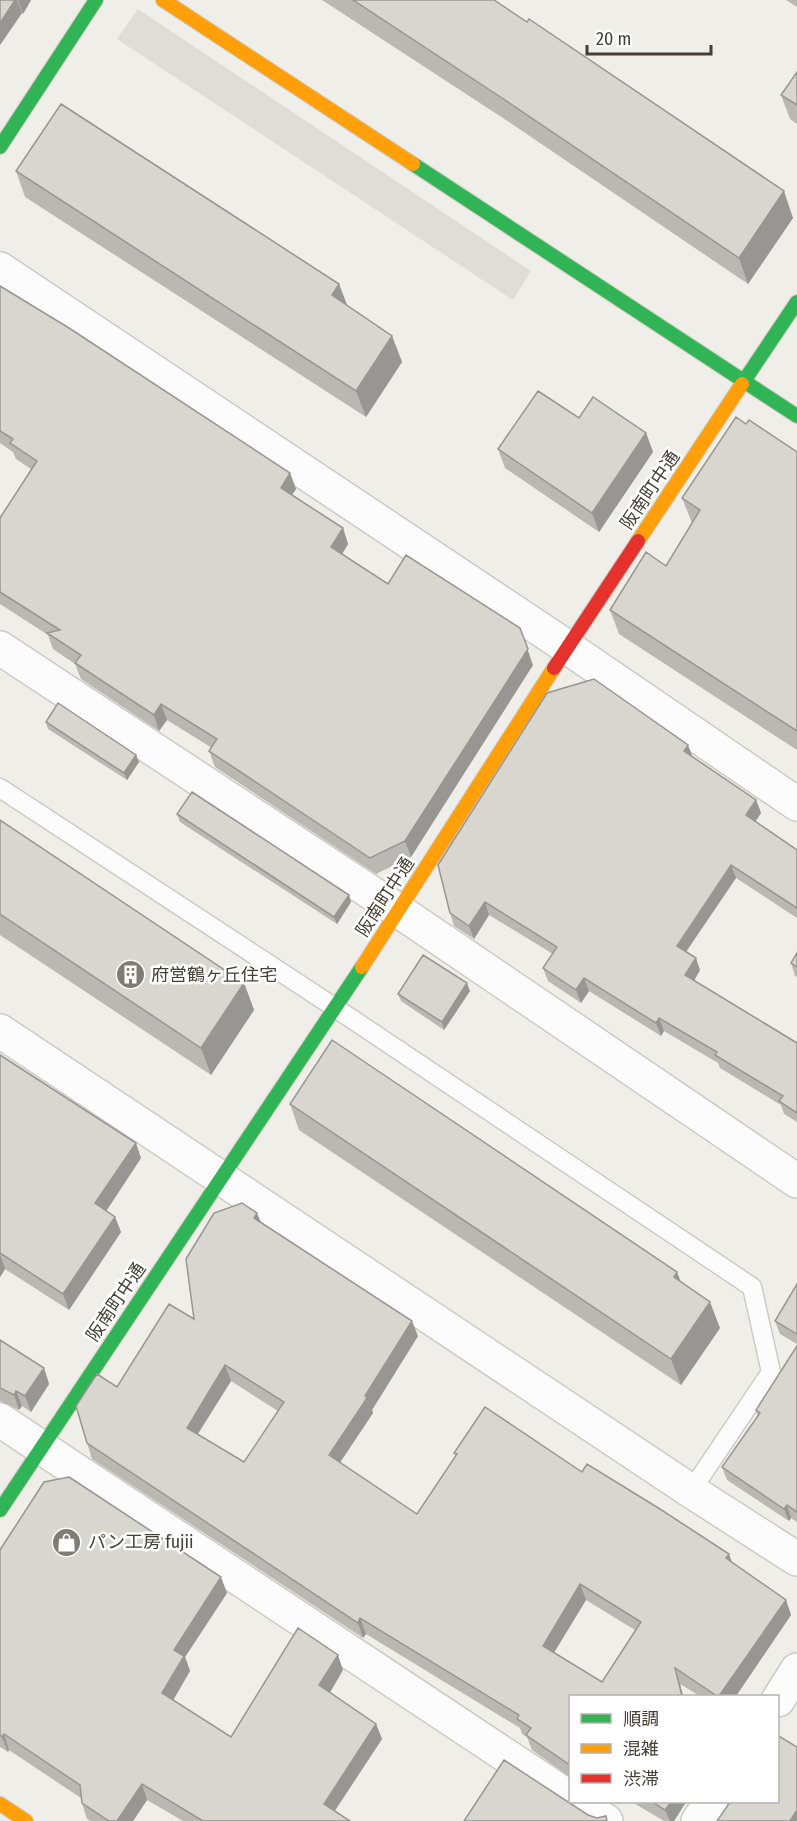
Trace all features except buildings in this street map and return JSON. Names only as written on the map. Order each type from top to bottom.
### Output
[{"type":"street","points":[[0,147],[96,0]]},
{"type":"street","points":[[163,0],[797,416]]},
{"type":"street","points":[[0,269],[567,647],[797,804]]},
{"type":"street","name":"阪南町中通","points":[[0,1510],[399,910],[567,647],[797,302]]},
{"type":"street","points":[[0,648],[399,910],[797,1180]]},
{"type":"street","points":[[0,1031],[797,1559]]},
{"type":"street","points":[[0,1420],[569,1797]]},
{"type":"street","points":[[779,1697],[797,1670]]},
{"type":"street","points":[[578,1803],[606,1821]]},
{"type":"street","points":[[698,1821],[710,1803]]},
{"type":"street","points":[[0,1804],[26,1821]]},
{"type":"lane","points":[[0,788],[334,1007],[752,1287],[771,1372],[692,1491]]},
{"type":"shaded area","points":[[138,9],[531,271],[513,300],[117,39]]},
{"type":"traffic: fast","points":[[0,147],[96,0]]},
{"type":"traffic: fast","points":[[413,164],[797,416]]},
{"type":"traffic: fast","points":[[742,384],[797,302]]},
{"type":"traffic: fast","points":[[0,1510],[362,967]]},
{"type":"traffic: slow","points":[[163,0],[413,164]]},
{"type":"traffic: slow","points":[[638,541],[742,384]]},
{"type":"traffic: slow","points":[[362,967],[554,668]]},
{"type":"traffic: slow","points":[[0,1804],[26,1821]]},
{"type":"traffic: jam","points":[[554,668],[638,541]]},
{"type":"place","name":"府営鶴ヶ丘住宅","points":[[130,975]]},
{"type":"place","name":"パン工房 fujii","points":[[67,1542]]}]
